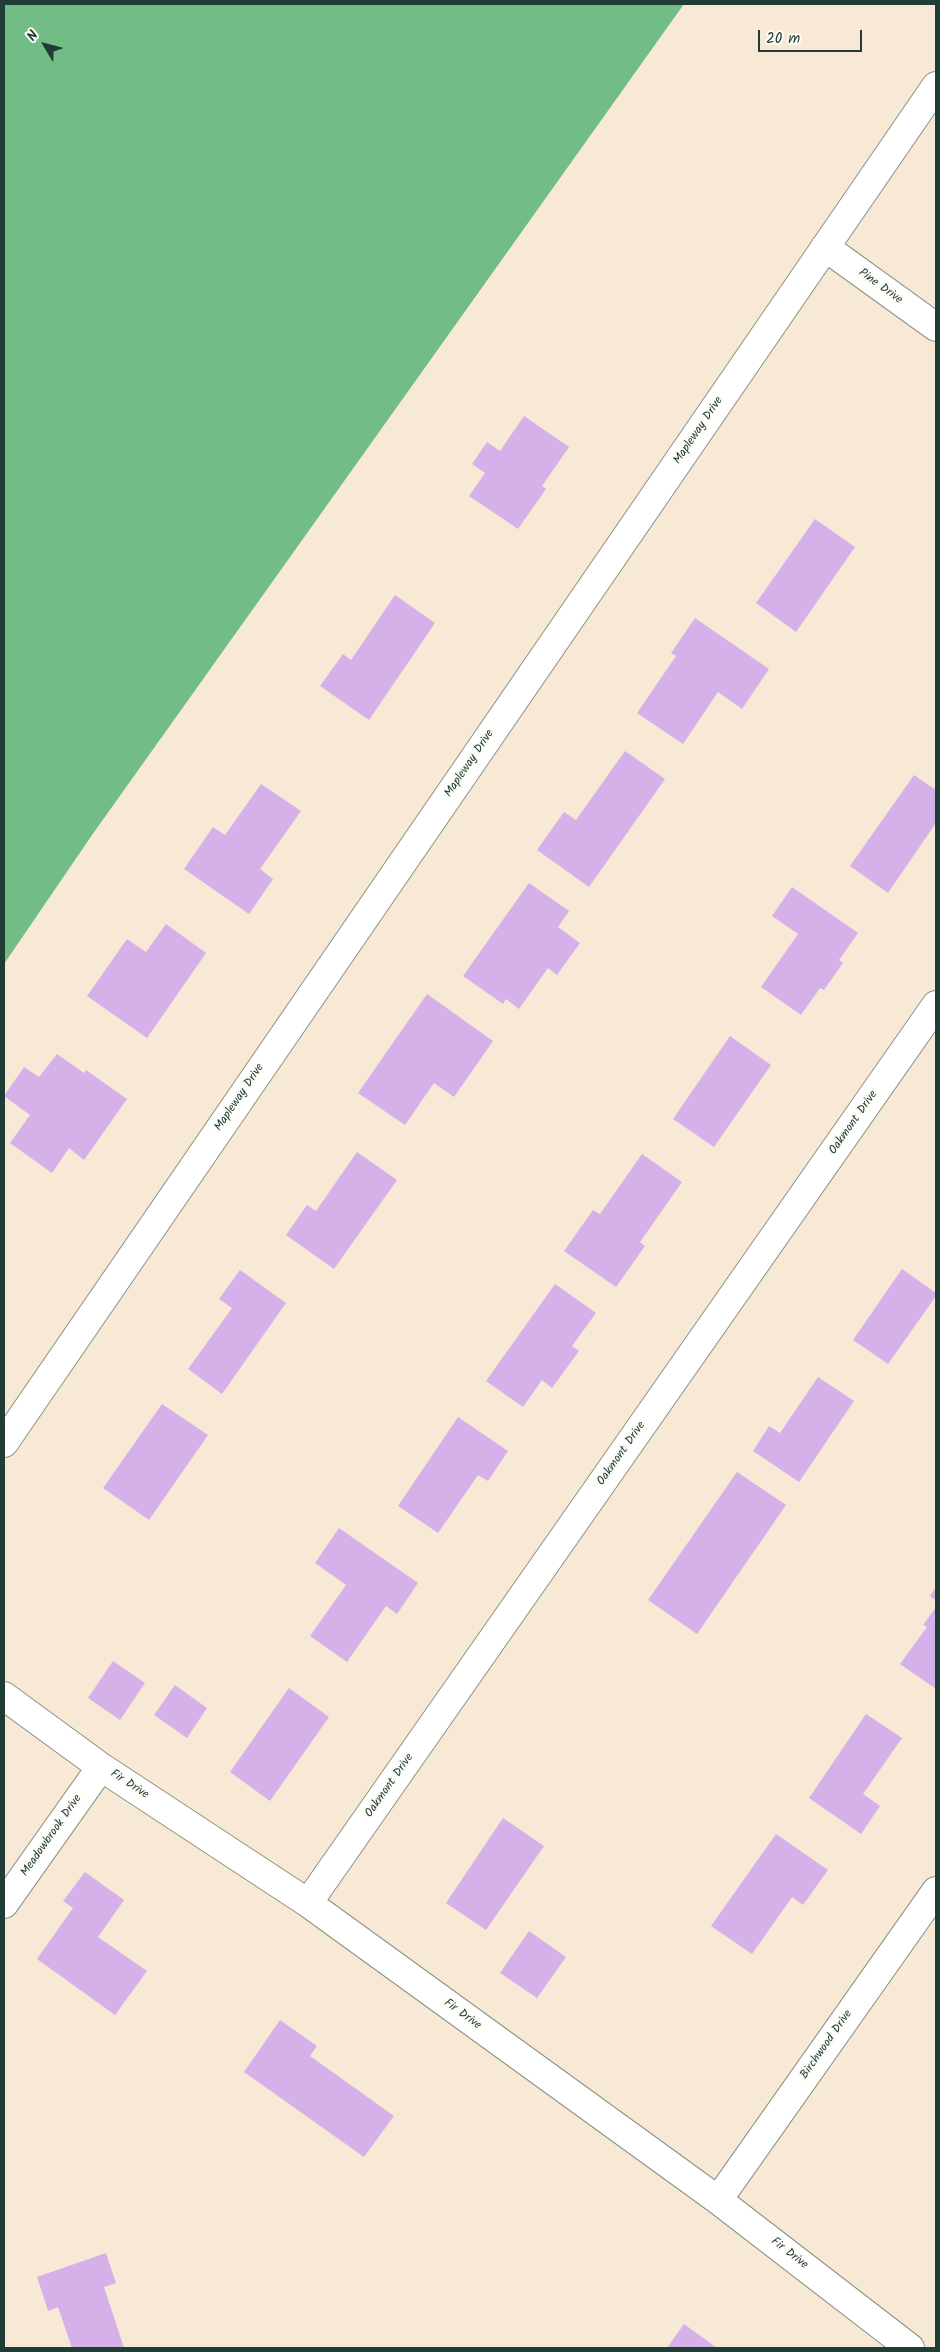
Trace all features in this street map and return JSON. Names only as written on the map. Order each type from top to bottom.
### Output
[{"type":"street","name":"Mapleway Drive","points":[[4,1443],[936,86]]},
{"type":"street","name":"Pine Drive","points":[[825,247],[936,327]]},
{"type":"street","name":"Oakmont Drive","points":[[308,1904],[936,1005]]},
{"type":"street","name":"Fir Drive","points":[[4,1696],[101,1767],[308,1904],[718,2200],[910,2348]]},
{"type":"street","name":"Meadowbrook Drive","points":[[4,1904],[101,1767]]},
{"type":"street","name":"Birchwood Drive","points":[[718,2200],[936,1891]]},
{"type":"green space","points":[[4,4],[684,4],[92,835],[4,964]]},
{"type":"building","points":[[524,416],[569,447],[542,486],[546,489],[518,529],[469,496],[485,473],[472,464],[487,442],[500,451]]},
{"type":"building","points":[[815,519],[855,547],[796,632],[756,603]]},
{"type":"building","points":[[395,595],[435,623],[369,720],[320,686],[343,654],[351,660]]},
{"type":"building","points":[[695,618],[769,669],[742,709],[718,692],[683,744],[637,713],[676,656],[671,653]]},
{"type":"building","points":[[625,751],[665,779],[589,887],[537,850],[564,812],[576,820]]},
{"type":"building","points":[[914,775],[936,790],[936,823],[888,893],[850,866]]},
{"type":"building","points":[[261,784],[301,811],[260,869],[273,879],[249,914],[184,869],[213,827],[225,835]]},
{"type":"building","points":[[529,883],[569,911],[558,927],[580,943],[557,975],[548,968],[519,1009],[506,999],[503,1004],[463,976]]},
{"type":"building","points":[[792,887],[858,933],[839,960],[843,963],[824,990],[820,988],[801,1015],[761,987],[798,934],[772,916]]},
{"type":"building","points":[[166,924],[206,953],[147,1038],[87,996],[127,939],[146,952]]},
{"type":"building","points":[[427,994],[493,1041],[454,1097],[434,1083],[405,1125],[358,1093]]},
{"type":"building","points":[[730,1036],[771,1065],[714,1147],[673,1119]]},
{"type":"building","points":[[57,1054],[84,1073],[86,1070],[127,1099],[84,1160],[69,1148],[52,1173],[10,1143],[30,1115],[4,1096],[24,1067],[39,1077]]},
{"type":"building","points":[[357,1152],[397,1180],[334,1269],[286,1235],[307,1205],[316,1211]]},
{"type":"building","points":[[642,1154],[682,1182],[640,1242],[645,1246],[616,1287],[564,1251],[593,1210],[600,1214]]},
{"type":"building","points":[[902,1269],[936,1293],[936,1296],[888,1364],[853,1340]]},
{"type":"building","points":[[240,1270],[286,1303],[222,1394],[188,1369],[232,1308],[219,1299]]},
{"type":"building","points":[[555,1284],[596,1313],[572,1346],[579,1351],[552,1388],[542,1380],[523,1407],[486,1381]]},
{"type":"building","points":[[818,1377],[854,1401],[799,1482],[753,1451],[769,1426],[780,1433]]},
{"type":"building","points":[[162,1404],[208,1435],[149,1520],[103,1488]]},
{"type":"building","points":[[458,1417],[508,1451],[488,1481],[478,1475],[438,1533],[398,1506]]},
{"type":"building","points":[[737,1472],[786,1505],[697,1634],[648,1600]]},
{"type":"building","points":[[339,1528],[418,1583],[397,1614],[386,1606],[347,1662],[310,1636],[346,1585],[315,1563]]},
{"type":"building","points":[[936,1587],[936,1601],[930,1596]]},
{"type":"building","points":[[936,1607],[936,1689],[900,1664],[927,1627],[923,1625]]},
{"type":"building","points":[[113,1661],[145,1683],[120,1720],[88,1698]]},
{"type":"building","points":[[175,1685],[207,1708],[187,1738],[154,1715]]},
{"type":"building","points":[[289,1688],[329,1717],[270,1801],[230,1772]]},
{"type":"building","points":[[866,1714],[902,1738],[863,1794],[880,1806],[861,1834],[809,1798]]},
{"type":"building","points":[[503,1818],[544,1846],[486,1930],[446,1903]]},
{"type":"building","points":[[776,1834],[828,1870],[803,1905],[792,1897],[752,1954],[711,1926]]},
{"type":"building","points":[[85,1872],[124,1900],[98,1937],[147,1971],[115,2015],[37,1959],[73,1908],[63,1901]]},
{"type":"building","points":[[529,1931],[566,1957],[537,1998],[500,1973]]},
{"type":"building","points":[[280,2020],[317,2046],[310,2056],[394,2116],[364,2157],[244,2072]]},
{"type":"building","points":[[106,2253],[116,2283],[104,2287],[124,2348],[72,2348],[58,2307],[48,2311],[37,2277]]},
{"type":"building","points":[[684,2324],[717,2348],[667,2348]]}]
